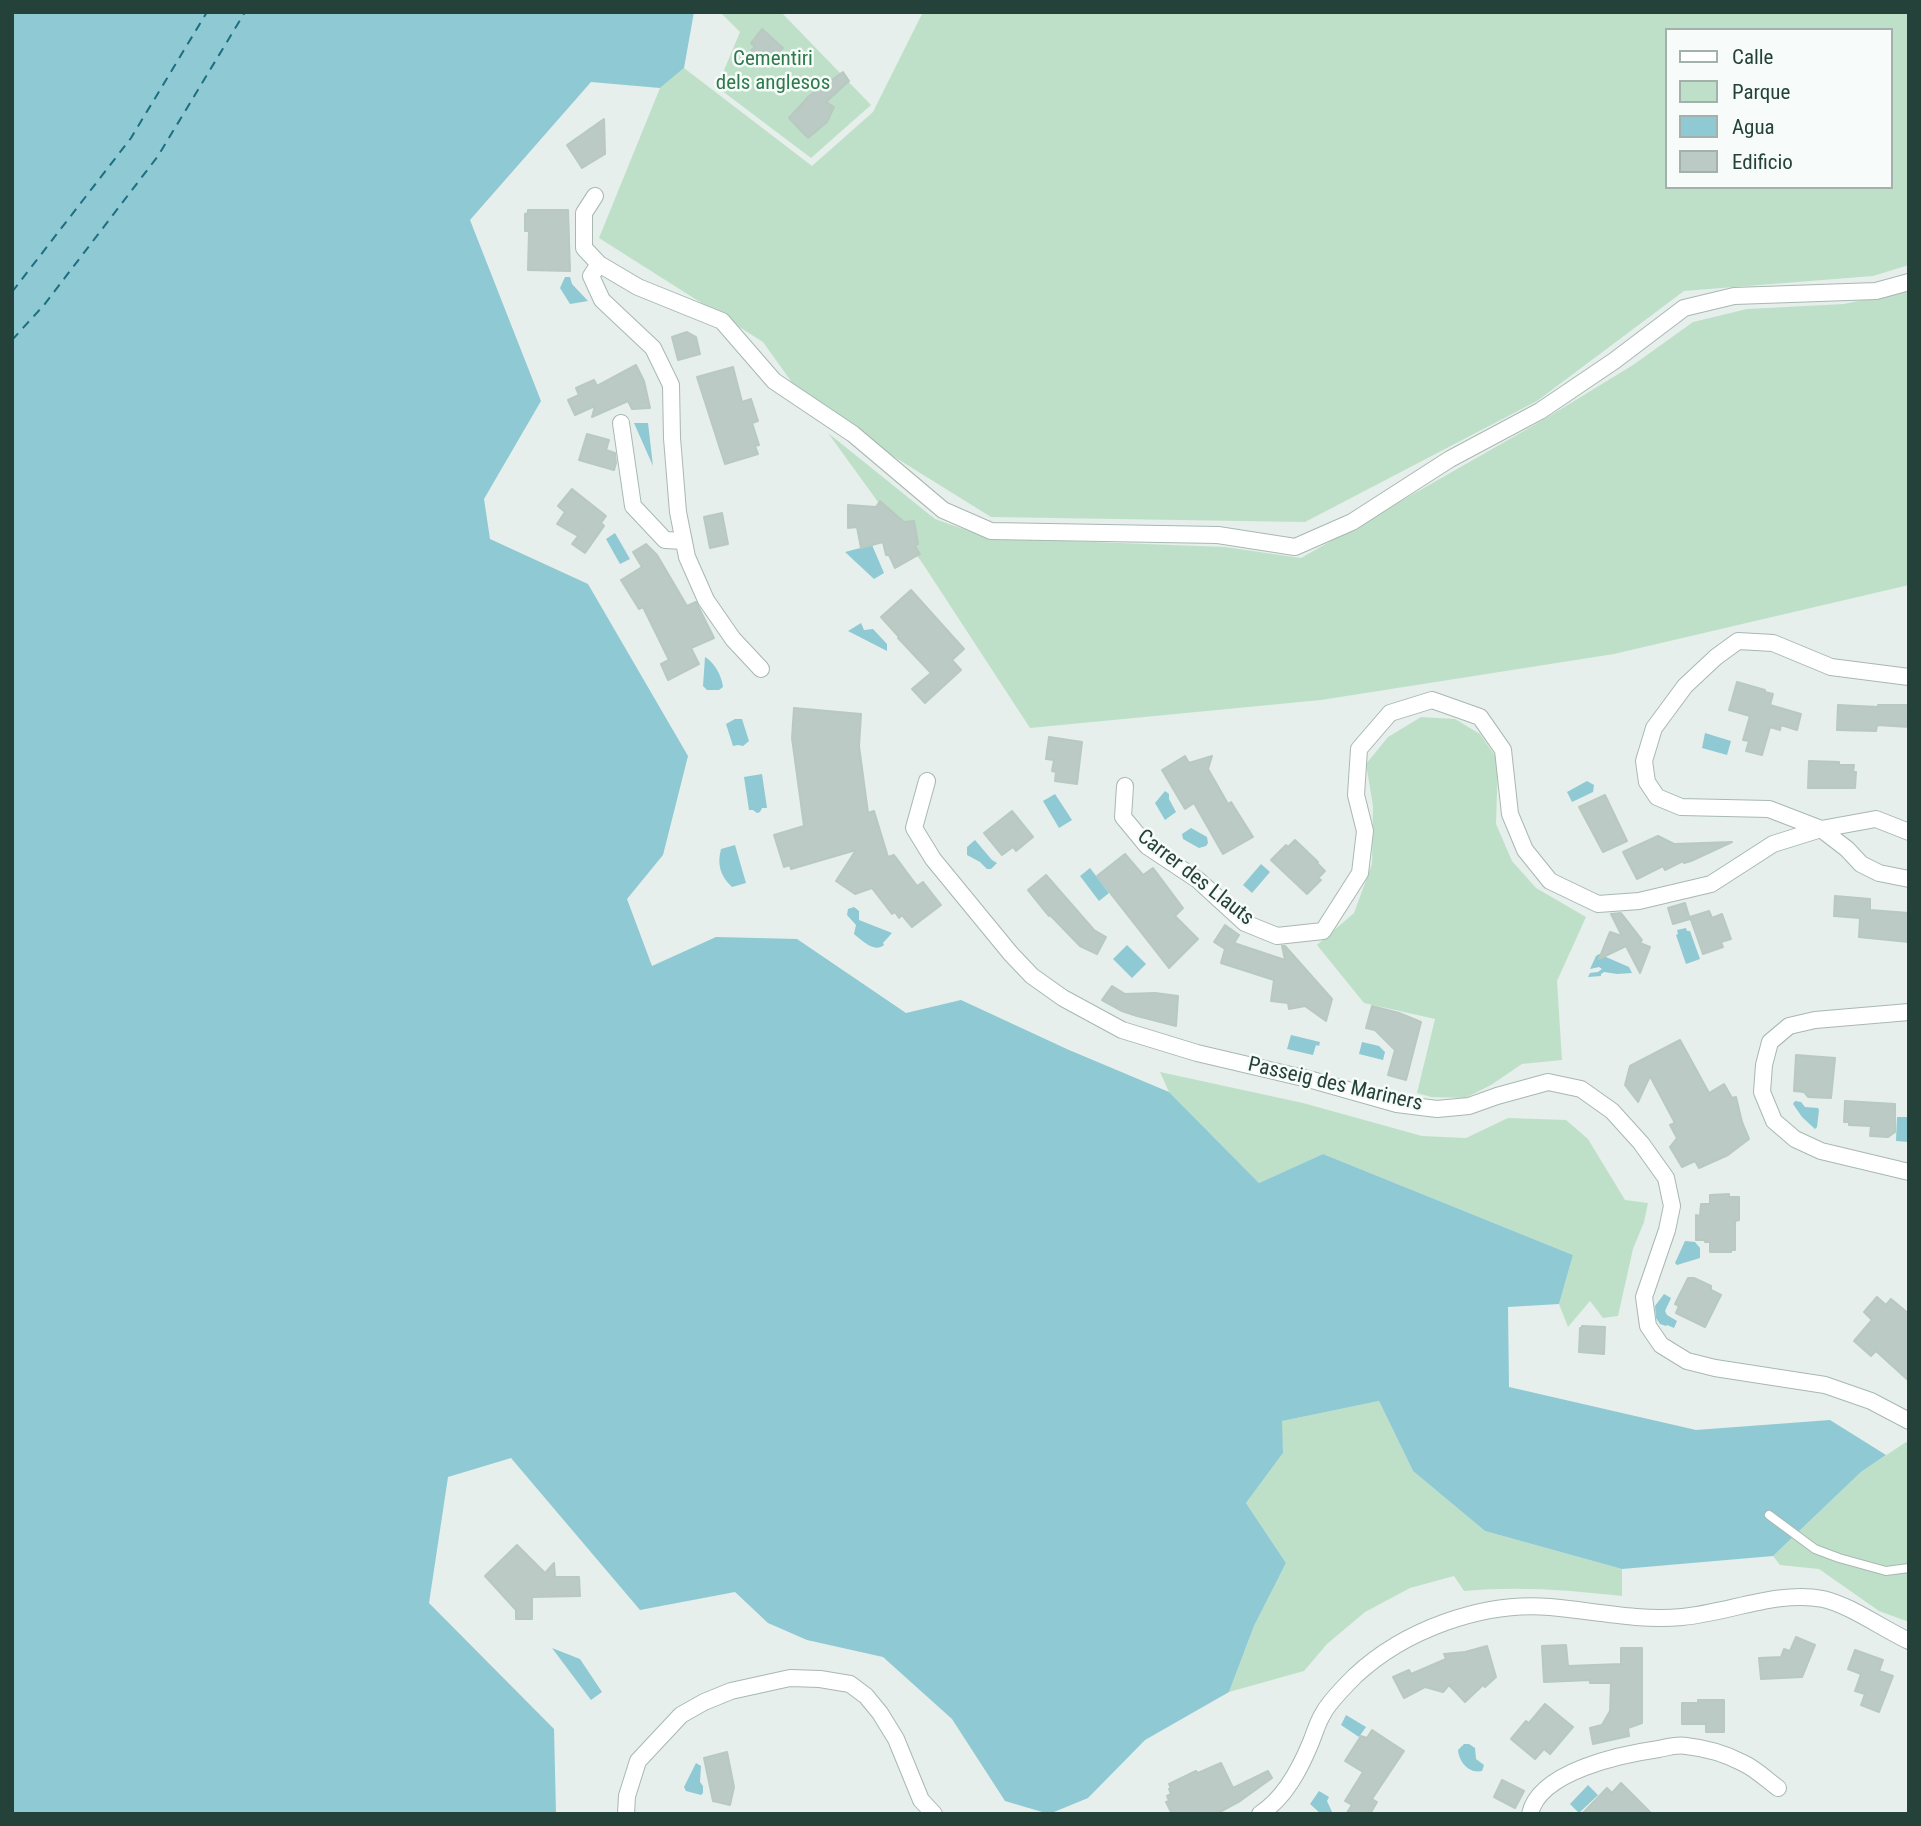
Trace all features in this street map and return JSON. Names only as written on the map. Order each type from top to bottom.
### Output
[{"type":"street","points":[[595,196],[584,213],[584,248],[599,264],[638,287],[722,321],[774,381],[853,434],[943,510],[991,531],[1218,536],[1295,547],[1352,522],[1450,459],[1540,411],[1614,361],[1684,308],[1734,296],[1876,291],[1909,282]]},
{"type":"street","points":[[599,264],[591,276],[602,300],[653,348],[671,385],[678,512],[687,557],[706,600],[733,639],[761,669]]},
{"type":"street","points":[[621,424],[633,506],[665,540],[684,541]]},
{"type":"street","points":[[1909,677],[1831,667],[1773,643],[1738,640],[1685,686],[1654,729],[1644,761],[1647,782],[1657,797],[1681,807],[1769,809],[1821,828],[1861,864],[1879,873],[1909,879]]},
{"type":"street","name":"Carrer des Llauts","points":[[1125,786],[1123,817],[1147,846],[1198,880],[1244,923],[1277,936],[1323,931],[1360,873],[1365,831],[1356,795],[1359,749],[1390,713],[1432,700],[1480,718],[1503,750],[1510,814],[1525,849],[1550,881],[1598,904],[1639,901],[1712,884],[1773,844],[1821,828],[1876,819],[1909,832]]},
{"type":"street","name":"Passeig des Mariners","points":[[927,781],[914,828],[933,859],[1011,954],[1032,976],[1063,998],[1122,1030],[1197,1053],[1312,1080],[1397,1104],[1437,1109],[1469,1106],[1548,1082],[1581,1089],[1612,1111],[1641,1143],[1666,1178],[1672,1206],[1667,1230],[1644,1297],[1648,1326],[1661,1345],[1687,1362],[1825,1384],[1871,1401],[1909,1421]]},
{"type":"street","points":[[1909,1012],[1815,1020],[1789,1026],[1770,1042],[1764,1065],[1762,1092],[1774,1121],[1795,1139],[1821,1152],[1909,1172]]},
{"type":"street","points":[[1260,1814],[1286,1790],[1303,1761],[1324,1711],[1355,1676],[1391,1648],[1427,1629],[1472,1614],[1547,1606],[1645,1618],[1680,1617],[1716,1613],[1797,1597],[1825,1600],[1909,1642]]},
{"type":"street","points":[[626,1814],[627,1796],[638,1761],[681,1715],[731,1691],[790,1678],[850,1684],[866,1696],[896,1739],[921,1800],[934,1814]]},
{"type":"street","points":[[1530,1814],[1531,1808],[1544,1790],[1597,1761],[1684,1745],[1745,1763],[1779,1788]]},
{"type":"lane","points":[[1769,1516],[1815,1549],[1839,1559],[1886,1571],[1909,1568]]},
{"type":"green space","name":"Cementiri dels anglesos","points":[[781,12],[871,105],[811,158],[717,87],[740,32],[722,14]]},
{"type":"green space","points":[[923,12],[1909,12],[1909,265],[1873,276],[1684,291],[1537,401],[1305,522],[991,517],[806,402],[763,342],[599,238],[660,88],[684,68],[812,166],[873,112]]},
{"type":"green space","points":[[1909,290],[1909,585],[1614,654],[1321,700],[1030,728],[923,564],[828,433],[935,519],[989,538],[1225,547],[1301,558],[1543,420],[1633,365],[1693,322],[1747,309],[1844,304]]},
{"type":"green space","points":[[1421,717],[1455,719],[1480,734],[1498,760],[1496,824],[1512,861],[1536,888],[1586,917],[1557,981],[1562,1060],[1522,1064],[1491,1085],[1465,1098],[1431,1097],[1417,1093],[1435,1019],[1364,1003],[1317,945],[1354,913],[1372,864],[1373,806],[1366,764],[1388,737]]},
{"type":"green space","points":[[1160,1072],[1303,1103],[1422,1136],[1466,1138],[1508,1118],[1566,1120],[1588,1139],[1625,1200],[1648,1203],[1633,1249],[1618,1316],[1603,1318],[1590,1301],[1568,1327],[1559,1304],[1573,1255],[1323,1154],[1259,1183],[1169,1092]]},
{"type":"green space","points":[[1379,1401],[1413,1471],[1485,1531],[1622,1569],[1622,1596],[1543,1589],[1464,1591],[1454,1576],[1410,1588],[1365,1612],[1327,1644],[1304,1671],[1229,1692],[1254,1626],[1286,1563],[1246,1503],[1283,1453],[1281,1421]]},
{"type":"green space","points":[[1906,1442],[1909,1444],[1909,1622],[1879,1611],[1819,1569],[1780,1565],[1773,1556],[1861,1472]]},
{"type":"water","points":[[12,12],[694,12],[684,68],[660,88],[591,82],[470,220],[541,401],[484,499],[490,539],[588,584],[688,756],[663,855],[627,899],[652,966],[716,937],[797,939],[906,1013],[961,1000],[1169,1092],[1259,1183],[1323,1154],[1573,1255],[1559,1304],[1508,1307],[1509,1387],[1696,1430],[1830,1420],[1886,1455],[1861,1472],[1773,1556],[1622,1569],[1485,1531],[1413,1471],[1379,1401],[1282,1421],[1283,1453],[1246,1503],[1286,1563],[1254,1626],[1229,1692],[1145,1740],[1088,1798],[1049,1814],[1005,1801],[952,1719],[883,1657],[807,1640],[768,1623],[735,1592],[640,1610],[511,1458],[448,1477],[429,1603],[554,1729],[556,1814],[12,1814]]},
{"type":"water","points":[[565,277],[570,277],[572,284],[588,301],[570,304],[560,288]]},
{"type":"water","points":[[634,423],[648,423],[653,466]]},
{"type":"water","points":[[615,533],[630,559],[620,564],[606,539]]},
{"type":"water","points":[[872,545],[884,573],[874,579],[845,552]]},
{"type":"water","points":[[861,623],[864,630],[873,629],[887,644],[887,651],[848,631]]},
{"type":"water","points":[[705,657],[719,674],[723,687],[719,690],[707,690],[703,686]]},
{"type":"water","points":[[742,719],[749,741],[743,746],[733,746],[726,724]]},
{"type":"water","points":[[1705,733],[1731,741],[1727,755],[1702,748]]},
{"type":"water","points":[[762,774],[767,808],[762,808],[757,813],[749,810],[744,777]]},
{"type":"water","points":[[1587,781],[1594,785],[1593,792],[1572,802],[1567,792]]},
{"type":"water","points":[[1165,791],[1169,794],[1176,812],[1165,820],[1155,803]]},
{"type":"water","points":[[1055,794],[1072,820],[1059,828],[1043,801]]},
{"type":"water","points":[[1191,828],[1207,837],[1206,846],[1199,848],[1183,839],[1182,834]]},
{"type":"water","points":[[975,840],[997,863],[991,869],[967,855],[967,847]]},
{"type":"water","points":[[735,845],[746,883],[732,887],[720,870],[719,860],[721,849]]},
{"type":"water","points":[[1261,864],[1270,872],[1252,893],[1243,885]]},
{"type":"water","points":[[1090,868],[1109,893],[1099,901],[1080,876]]},
{"type":"water","points":[[854,907],[859,911],[859,920],[892,933],[884,945],[872,947],[854,934],[856,925],[847,915],[848,909]]},
{"type":"water","points":[[1686,928],[1690,931],[1700,959],[1686,964],[1676,935],[1677,930]]},
{"type":"water","points":[[1127,945],[1146,964],[1132,978],[1113,959]]},
{"type":"water","points":[[1599,954],[1629,967],[1632,973],[1604,972],[1601,976],[1588,977],[1590,973],[1602,969],[1590,969]]},
{"type":"water","points":[[1291,1035],[1320,1042],[1319,1046],[1316,1045],[1313,1055],[1287,1049]]},
{"type":"water","points":[[1362,1042],[1379,1046],[1385,1052],[1383,1060],[1359,1054]]},
{"type":"water","points":[[1795,1101],[1801,1102],[1805,1107],[1818,1108],[1815,1129],[1802,1117],[1793,1104]]},
{"type":"water","points":[[1897,1117],[1909,1117],[1909,1142],[1896,1141]]},
{"type":"water","points":[[1685,1241],[1695,1242],[1700,1248],[1700,1258],[1677,1265],[1675,1263]]},
{"type":"water","points":[[1664,1294],[1671,1298],[1665,1311],[1677,1321],[1674,1328],[1660,1324],[1656,1318],[1655,1306]]},
{"type":"water","points":[[552,1648],[580,1659],[602,1692],[591,1700]]},
{"type":"water","points":[[1346,1715],[1366,1727],[1359,1737],[1341,1725]]},
{"type":"water","points":[[1464,1744],[1475,1748],[1476,1759],[1484,1765],[1482,1771],[1473,1771],[1463,1763],[1458,1750]]},
{"type":"water","points":[[696,1763],[701,1766],[701,1795],[686,1791],[684,1787]]},
{"type":"water","points":[[1588,1785],[1598,1795],[1579,1813],[1570,1804]]},
{"type":"water","points":[[1319,1791],[1329,1797],[1327,1801],[1333,1814],[1321,1814],[1310,1804]]},
{"type":"building","points":[[762,29],[783,48],[765,67],[751,50],[755,47],[751,43]]},
{"type":"building","points":[[843,72],[849,81],[826,102],[834,107],[827,122],[808,138],[789,118],[809,96]]},
{"type":"building","points":[[604,119],[605,154],[582,168],[567,145]]},
{"type":"building","points":[[528,210],[568,210],[570,271],[528,270],[529,231],[525,231],[525,214]]},
{"type":"building","points":[[687,332],[696,337],[700,354],[678,360],[672,337]]},
{"type":"building","points":[[636,365],[644,381],[650,408],[632,409],[628,401],[592,417],[595,406],[575,415],[568,400],[579,395],[576,388],[594,380],[597,386]]},
{"type":"building","points":[[733,367],[742,402],[751,399],[758,421],[752,423],[759,445],[755,446],[758,454],[725,464],[697,377]]},
{"type":"building","points":[[587,434],[609,440],[606,450],[615,453],[614,470],[579,460]]},
{"type":"building","points":[[572,489],[606,516],[601,523],[604,526],[585,553],[572,544],[578,536],[557,524],[565,512],[558,506]]},
{"type":"building","points":[[880,501],[904,522],[914,521],[918,544],[915,546],[920,554],[895,568],[889,555],[886,555],[883,542],[861,548],[857,527],[848,528],[848,505],[876,507]]},
{"type":"building","points":[[722,513],[728,544],[710,548],[704,517]]},
{"type":"building","points":[[646,544],[657,555],[687,606],[696,602],[714,638],[691,648],[699,664],[668,680],[661,664],[669,660],[643,607],[639,609],[621,580],[642,567],[633,552]]},
{"type":"building","points":[[911,590],[964,649],[952,660],[961,670],[925,703],[912,689],[931,673],[881,617]]},
{"type":"building","points":[[1737,682],[1773,694],[1770,705],[1801,714],[1797,730],[1781,725],[1780,730],[1770,727],[1762,755],[1746,751],[1749,741],[1743,740],[1750,716],[1729,710]]},
{"type":"building","points":[[1838,705],[1909,705],[1909,727],[1877,725],[1876,731],[1837,730]]},
{"type":"building","points":[[794,708],[861,714],[859,746],[868,813],[874,811],[888,857],[894,855],[917,886],[923,882],[941,905],[912,927],[902,915],[899,918],[895,912],[892,914],[872,888],[855,894],[836,881],[856,850],[791,869],[790,865],[784,867],[774,835],[804,826],[792,738]]},
{"type":"building","points":[[1049,737],[1082,742],[1077,784],[1055,781],[1056,772],[1052,771],[1054,760],[1046,759]]},
{"type":"building","points":[[1185,756],[1189,763],[1212,756],[1208,769],[1228,804],[1231,802],[1253,837],[1223,854],[1194,803],[1185,809],[1162,770]]},
{"type":"building","points":[[1809,761],[1854,765],[1855,788],[1808,788]]},
{"type":"building","points":[[1605,795],[1627,841],[1603,852],[1579,807]]},
{"type":"building","points":[[1012,811],[1033,837],[1016,851],[1013,847],[1002,855],[984,833]]},
{"type":"building","points":[[1658,836],[1674,844],[1732,842],[1691,861],[1683,861],[1665,870],[1663,866],[1637,879],[1623,852]]},
{"type":"building","points":[[1295,840],[1325,871],[1318,878],[1321,880],[1307,894],[1271,860]]},
{"type":"building","points":[[1125,854],[1143,875],[1153,868],[1183,908],[1175,916],[1198,939],[1169,968],[1097,876]]},
{"type":"building","points":[[1046,875],[1094,930],[1106,937],[1097,954],[1080,946],[1049,916],[1028,890]]},
{"type":"building","points":[[1835,896],[1870,899],[1870,910],[1909,913],[1909,942],[1859,937],[1860,918],[1834,916]]},
{"type":"building","points":[[1685,903],[1690,919],[1673,924],[1668,908]]},
{"type":"building","points":[[1709,911],[1712,918],[1722,914],[1731,939],[1721,942],[1723,947],[1703,954],[1690,917]]},
{"type":"building","points":[[1621,913],[1642,940],[1640,943],[1650,947],[1640,973],[1626,946],[1599,959],[1610,932],[1622,936],[1611,914]]},
{"type":"building","points":[[1225,925],[1239,935],[1234,943],[1285,960],[1282,946],[1285,946],[1332,999],[1326,1021],[1305,1006],[1289,1009],[1288,1003],[1271,1001],[1274,980],[1221,963],[1225,949],[1214,942]]},
{"type":"building","points":[[1112,986],[1125,994],[1155,993],[1178,996],[1176,1026],[1122,1011],[1102,1000]]},
{"type":"building","points":[[1372,1006],[1421,1022],[1406,1080],[1388,1075],[1395,1050],[1375,1030],[1366,1028]]},
{"type":"building","points":[[1680,1040],[1709,1093],[1724,1084],[1732,1098],[1736,1097],[1749,1139],[1728,1155],[1699,1168],[1695,1161],[1682,1167],[1670,1147],[1677,1138],[1670,1125],[1675,1123],[1650,1076],[1638,1102],[1625,1085],[1630,1066]]},
{"type":"building","points":[[1796,1055],[1835,1058],[1831,1098],[1808,1097],[1804,1092],[1794,1091]]},
{"type":"building","points":[[1845,1101],[1895,1104],[1895,1132],[1888,1137],[1870,1136],[1871,1126],[1849,1125],[1849,1122],[1844,1122]]},
{"type":"building","points":[[1729,1194],[1729,1197],[1739,1197],[1739,1220],[1735,1221],[1735,1250],[1710,1252],[1710,1242],[1696,1240],[1696,1215],[1700,1216],[1701,1204],[1710,1204],[1710,1195]]},
{"type":"building","points":[[1688,1278],[1711,1286],[1711,1290],[1721,1295],[1705,1327],[1676,1313],[1679,1306],[1675,1304]]},
{"type":"building","points":[[1877,1297],[1886,1305],[1891,1299],[1909,1314],[1909,1381],[1876,1351],[1871,1356],[1854,1341],[1872,1320],[1864,1312]]},
{"type":"building","points":[[1582,1326],[1605,1327],[1604,1354],[1579,1352]]},
{"type":"building","points":[[517,1545],[545,1573],[554,1563],[555,1577],[579,1577],[580,1596],[532,1597],[532,1619],[516,1619],[516,1610],[485,1576]]},
{"type":"building","points":[[1796,1637],[1815,1645],[1802,1677],[1761,1679],[1759,1658],[1781,1657],[1784,1649],[1790,1651]]},
{"type":"building","points":[[1566,1645],[1568,1666],[1621,1664],[1621,1648],[1642,1648],[1642,1723],[1628,1728],[1629,1736],[1593,1744],[1590,1728],[1602,1725],[1610,1711],[1611,1683],[1590,1683],[1590,1680],[1544,1682],[1542,1646]]},
{"type":"building","points":[[1487,1646],[1496,1677],[1465,1702],[1449,1685],[1443,1692],[1425,1687],[1404,1698],[1393,1677],[1409,1670],[1411,1674],[1446,1659],[1444,1654]]},
{"type":"building","points":[[1855,1650],[1883,1660],[1879,1671],[1893,1676],[1879,1712],[1861,1705],[1865,1694],[1855,1691],[1861,1674],[1848,1669]]},
{"type":"building","points":[[1698,1700],[1724,1700],[1724,1732],[1706,1732],[1706,1724],[1682,1724],[1682,1703],[1698,1703]]},
{"type":"building","points":[[1545,1704],[1573,1727],[1550,1754],[1544,1749],[1535,1759],[1511,1739]]},
{"type":"building","points":[[1372,1730],[1404,1751],[1372,1799],[1377,1802],[1370,1814],[1346,1814],[1352,1805],[1345,1801],[1363,1772],[1345,1761],[1361,1736],[1367,1738]]},
{"type":"building","points":[[727,1752],[734,1787],[730,1805],[713,1801],[704,1758]]},
{"type":"building","points":[[1221,1763],[1233,1788],[1268,1771],[1272,1778],[1216,1814],[1172,1814],[1166,1802],[1169,1801],[1167,1796],[1171,1794],[1169,1784]]},
{"type":"building","points":[[1502,1780],[1524,1791],[1515,1808],[1494,1797]]},
{"type":"building","points":[[1621,1783],[1652,1814],[1582,1814],[1607,1788],[1612,1793]]},
{"type":"ferry route","points":[[12,292],[131,138],[207,12]]},
{"type":"ferry route","points":[[12,340],[44,305],[158,156],[245,12]]}]
